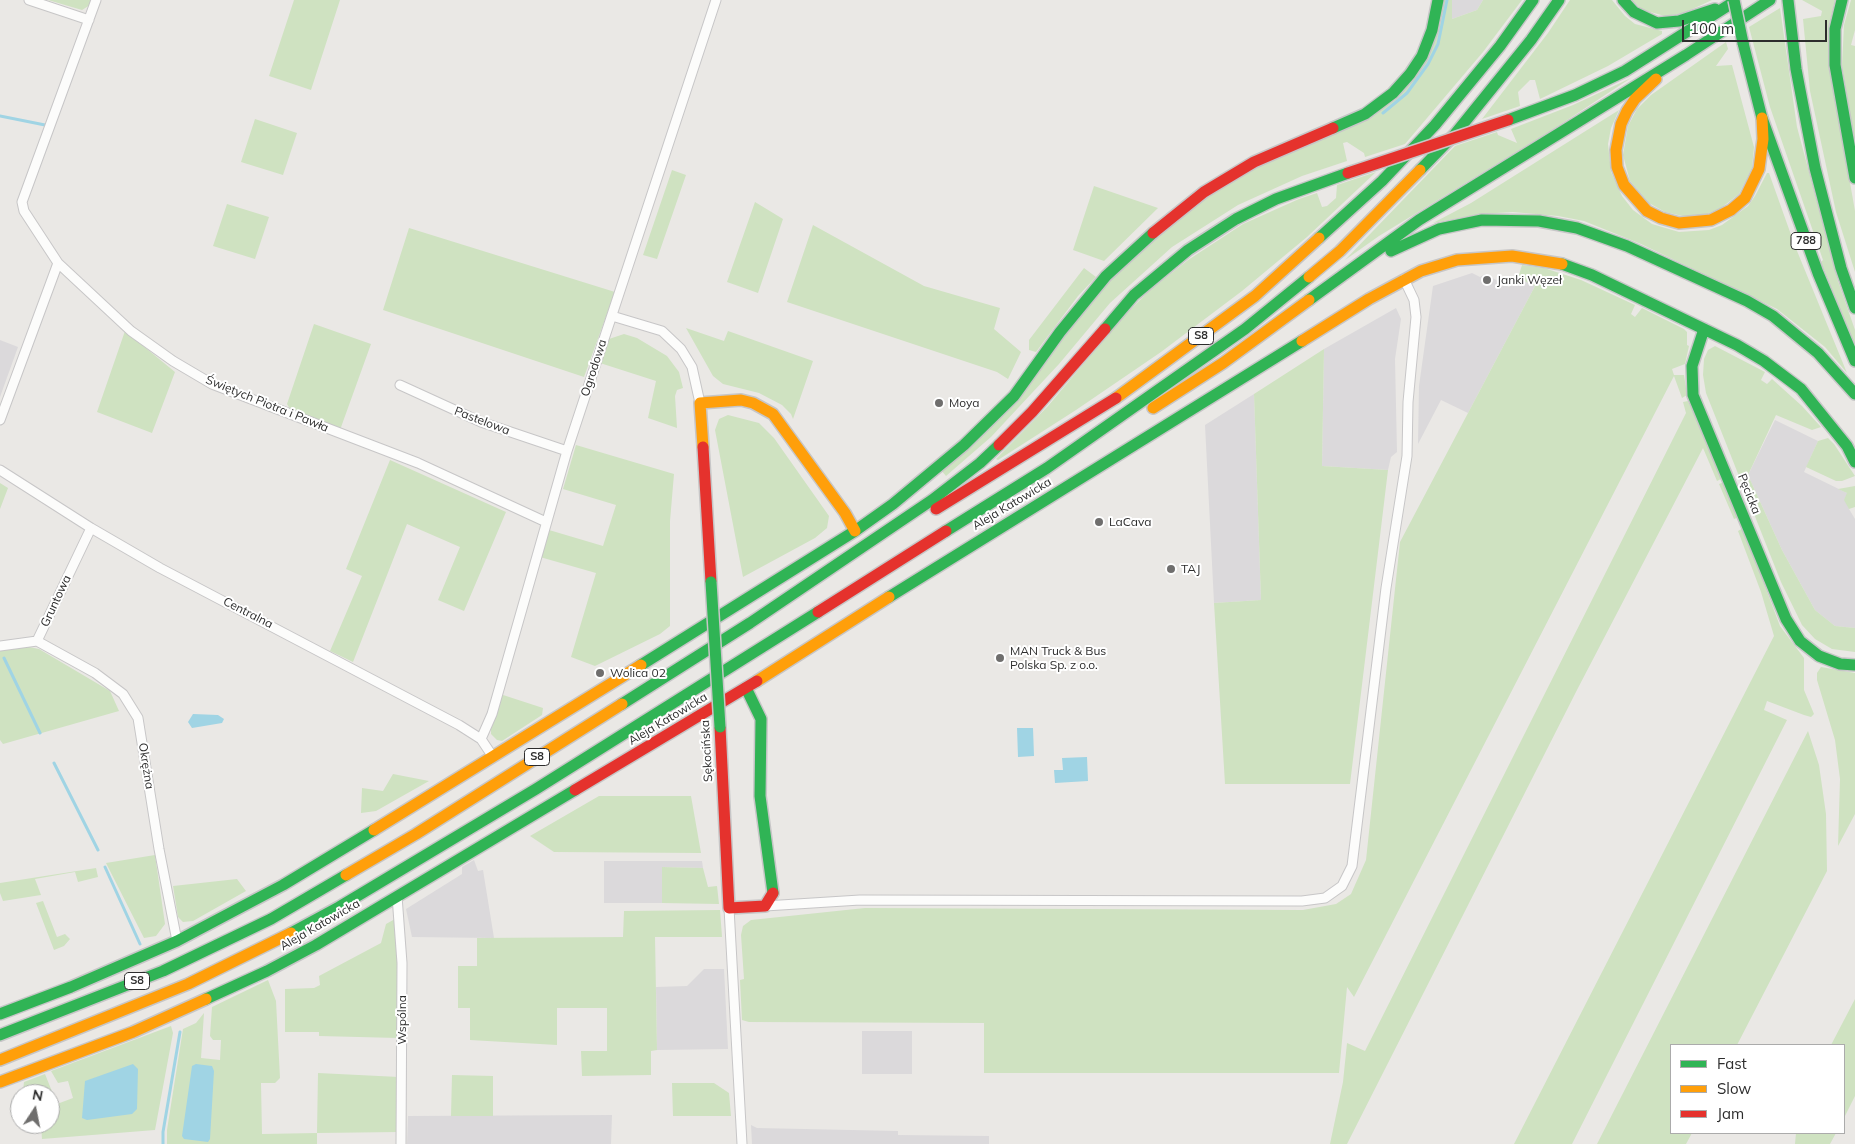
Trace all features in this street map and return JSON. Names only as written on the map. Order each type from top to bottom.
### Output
[{"type":"main road","points":[[0,1014],[71,987],[177,941],[315,866],[855,531],[921,483],[1014,396],[1066,325],[1106,276],[1177,212],[1204,192],[1254,162],[1365,114],[1393,93],[1410,74],[1422,56],[1432,30],[1438,0]]},
{"type":"main road","name":"S8","points":[[0,1035],[163,971],[286,910],[416,834],[801,590],[1108,404],[1255,296],[1382,181],[1435,124],[1500,46],[1533,0]]},
{"type":"main road","name":"S8","points":[[0,1060],[188,984],[244,958],[339,906],[536,789],[1047,468],[1246,329],[1340,251],[1455,134],[1531,40],[1559,0]]},
{"type":"main road","points":[[1623,0],[1634,12],[1644,19],[1667,23],[1734,1]]},
{"type":"main road","points":[[1047,468],[1122,428],[1189,385],[1419,220],[1686,55],[1770,0]]},
{"type":"main road","name":"788","points":[[1788,0],[1796,69],[1815,168],[1836,250],[1855,308]]},
{"type":"main road","points":[[1842,0],[1835,29],[1835,65],[1855,178]]},
{"type":"main road","points":[[801,590],[932,500],[980,463],[1032,412],[1134,295],[1188,250],[1236,219],[1276,199],[1348,173],[1555,104],[1616,76],[1734,1]]},
{"type":"main road","points":[[1686,55],[1635,99],[1621,124],[1617,137],[1617,167],[1624,185],[1647,211],[1678,223],[1696,223],[1711,220],[1731,210],[1745,198],[1760,169],[1763,139],[1762,118],[1734,1]]},
{"type":"main road","name":"788","points":[[1762,118],[1818,274],[1855,361]]},
{"type":"main road","points":[[1318,294],[1396,248],[1440,230],[1482,220],[1516,219],[1557,223],[1627,246],[1747,301],[1773,316],[1806,342],[1855,394]]},
{"type":"main road","name":"Aleja Katowicka","points":[[0,1082],[133,1032],[212,997],[316,945],[746,688],[954,555],[1404,278],[1457,260],[1499,255],[1557,262],[1592,274],[1737,344],[1764,361],[1801,390],[1833,427],[1855,462]]},
{"type":"main road","name":"Pęcicka","points":[[1704,329],[1692,366],[1693,395],[1786,619],[1800,640],[1820,656],[1840,664],[1855,665]]},
{"type":"main road","points":[[700,403],[741,400],[753,403],[773,414],[845,513],[855,531]]},
{"type":"main road","name":"Sękocińska","points":[[700,403],[720,727],[728,908]]},
{"type":"main road","points":[[728,908],[765,906],[773,893],[760,796],[761,719],[746,688]]},
{"type":"street","points":[[29,0],[89,20]]},
{"type":"street","name":"Świętych Piotra i Pawła","points":[[96,0],[22,202],[24,211],[58,263],[131,331],[173,361],[212,384],[418,463],[546,522]]},
{"type":"street","name":"Ogrodowa","points":[[481,739],[492,714],[567,451],[716,0]]},
{"type":"street","points":[[0,420],[58,263]]},
{"type":"street","points":[[765,906],[860,900],[1302,900],[1325,898],[1342,886],[1352,866],[1386,588],[1407,456],[1408,402],[1416,318],[1414,300],[1404,278]]},
{"type":"street","name":"Sękocińska","points":[[612,316],[662,331],[681,349],[692,367],[700,403]]},
{"type":"street","name":"Pastelowa","points":[[400,385],[481,422],[567,451]]},
{"type":"street","name":"Centralna","points":[[0,470],[91,528],[160,568],[300,640],[481,739],[493,757]]},
{"type":"street","name":"Gruntowa","points":[[0,646],[37,640],[91,528]]},
{"type":"street","name":"Okrężna","points":[[37,640],[95,673],[123,694],[138,718],[159,849],[177,941]]},
{"type":"street","name":"Wspólna","points":[[397,896],[402,963],[401,1144]]},
{"type":"street","name":"Sękocińska","points":[[728,908],[742,1144]]},
{"type":"shaded area","points":[[1452,0],[1483,0],[1477,10],[1452,19]]},
{"type":"shaded area","points":[[1472,273],[1480,277],[1485,274],[1509,287],[1518,278],[1535,286],[1468,413],[1441,400],[1418,444],[1419,386],[1433,286]]},
{"type":"shaded area","points":[[1396,308],[1401,319],[1395,359],[1397,452],[1391,457],[1388,470],[1322,466],[1324,349]]},
{"type":"shaded area","points":[[0,340],[18,347],[0,397]]},
{"type":"shaded area","points":[[1254,394],[1261,600],[1214,603],[1205,425]]},
{"type":"shaded area","points":[[1775,420],[1818,441],[1804,472],[1847,493],[1849,509],[1855,519],[1855,628],[1835,626],[1815,610],[1782,550],[1748,475]]},
{"type":"shaded area","points":[[474,860],[478,871],[483,870],[494,938],[412,937],[406,909],[462,874],[462,867]]},
{"type":"shaded area","points":[[604,861],[702,861],[703,868],[662,867],[662,903],[604,903]]},
{"type":"shaded area","points":[[704,969],[724,969],[728,1049],[657,1050],[656,987],[687,986]]},
{"type":"shaded area","points":[[862,1031],[912,1031],[912,1074],[862,1074]]},
{"type":"shaded area","points":[[612,1115],[611,1144],[407,1144],[408,1116]]},
{"type":"shaded area","points":[[751,1125],[757,1128],[898,1131],[898,1135],[989,1136],[989,1144],[752,1144]]},
{"type":"green space","points":[[48,0],[92,0],[90,5],[82,10]]},
{"type":"green space","points":[[294,0],[340,0],[311,90],[269,76]]},
{"type":"green space","points":[[1444,0],[1452,0],[1452,19],[1477,10],[1483,0],[1522,0],[1483,52],[1405,144],[1365,157],[1364,153],[1347,142],[1343,143],[1347,161],[1302,176],[1238,205],[1172,247],[1110,303],[1059,364],[991,437],[946,476],[941,470],[1106,285],[1148,243],[1197,204],[1242,175],[1273,158],[1375,113],[1395,100],[1424,64],[1440,24]]},
{"type":"green space","points":[[1570,0],[1612,0],[1625,16],[1635,24],[1662,31],[1662,34],[1608,66],[1540,99],[1535,80],[1530,80],[1518,92],[1520,106],[1482,119],[1548,33]]},
{"type":"green space","points":[[1631,0],[1712,0],[1684,13],[1665,16],[1643,10]]},
{"type":"green space","points":[[1802,0],[1835,0],[1829,25],[1829,64],[1855,211],[1855,272],[1836,212],[1810,91],[1803,19],[1821,16],[1822,11]]},
{"type":"green space","points":[[1851,0],[1855,0],[1855,30],[1851,45],[1855,46],[1855,144],[1842,65],[1844,25]]},
{"type":"green space","points":[[1780,8],[1797,127],[1838,281],[1855,330],[1855,346],[1821,262],[1823,260],[1770,107],[1749,27]]},
{"type":"green space","points":[[1726,42],[1728,49],[1716,66],[1732,65],[1754,147],[1752,168],[1739,194],[1721,208],[1707,214],[1687,217],[1665,212],[1649,203],[1630,181],[1623,155],[1628,126],[1637,109],[1651,95]]},
{"type":"green space","points":[[1631,78],[1552,130],[1379,236],[1345,260],[1455,146],[1497,132],[1498,135],[1517,143],[1511,129],[1573,105]]},
{"type":"green space","points":[[1619,110],[1611,128],[1608,144],[1611,172],[1622,196],[1633,210],[1652,224],[1679,232],[1709,230],[1722,225],[1748,206],[1767,173],[1769,173],[1795,246],[1847,373],[1825,347],[1777,309],[1641,244],[1584,221],[1558,216],[1513,212],[1480,214],[1433,223],[1471,203]]},
{"type":"green space","points":[[255,119],[297,133],[283,175],[241,162]]},
{"type":"green space","points":[[672,170],[686,175],[657,259],[643,255]]},
{"type":"green space","points":[[1376,172],[1307,237],[1242,291],[1161,352],[1076,410],[998,460],[996,459],[1048,406],[1123,317],[1149,291],[1188,260],[1243,224],[1299,199],[1317,193],[1322,207],[1327,206],[1336,198],[1337,185]]},
{"type":"green space","points":[[1094,186],[1158,208],[1104,261],[1073,250]]},
{"type":"green space","points":[[755,202],[783,219],[758,293],[727,282]]},
{"type":"green space","points":[[227,204],[269,217],[255,259],[213,246]]},
{"type":"green space","points":[[813,225],[924,286],[1000,308],[994,329],[1021,352],[1008,379],[997,372],[787,302]]},
{"type":"green space","points":[[409,228],[615,292],[584,377],[383,310]]},
{"type":"green space","points":[[1522,265],[1544,268],[1581,280],[1635,305],[1631,314],[1635,317],[1642,308],[1684,329],[1687,332],[1687,345],[1689,346],[1685,364],[1672,369],[1674,375],[1684,375],[1687,395],[1682,398],[1674,376],[1354,997],[1347,987],[1339,1073],[984,1073],[984,1023],[749,1022],[742,1020],[740,980],[744,979],[741,935],[743,926],[751,920],[865,908],[1303,910],[1336,904],[1351,894],[1366,860],[1400,542],[1535,286],[1518,278]]},
{"type":"green space","points":[[1084,268],[1096,277],[1078,296],[1036,352],[1029,350],[1029,340]]},
{"type":"green space","points":[[314,324],[371,344],[340,430],[292,412],[287,404]]},
{"type":"green space","points":[[686,328],[724,341],[728,331],[813,361],[793,419],[791,414],[782,405],[759,393],[723,384],[713,376]]},
{"type":"green space","points":[[125,331],[175,372],[152,433],[97,412]]},
{"type":"green space","points":[[624,334],[637,338],[667,356],[679,372],[683,388],[677,390],[675,396],[677,428],[648,418],[656,381],[600,363],[609,339]]},
{"type":"green space","points":[[1715,346],[1765,372],[1761,380],[1767,384],[1772,379],[1802,406],[1821,427],[1812,430],[1776,415],[1748,475],[1782,550],[1815,610],[1835,626],[1855,628],[1855,652],[1832,649],[1815,639],[1802,625],[1781,582],[1706,393],[1703,375],[1704,359],[1708,350]]},
{"type":"green space","points":[[1324,349],[1322,466],[1388,470],[1350,784],[1225,784],[1214,603],[1261,600],[1254,394]]},
{"type":"green space","points":[[1688,401],[1723,478],[1717,481],[1703,448],[1578,688],[1347,1144],[1330,1144],[1343,1082],[1347,1043],[1365,1051],[1686,413],[1683,402]]},
{"type":"green space","points":[[728,415],[759,423],[774,438],[829,516],[827,528],[815,538],[743,577],[715,430],[719,419]]},
{"type":"green space","points":[[1828,438],[1855,476],[1842,481],[1836,481],[1806,467],[1818,441]]},
{"type":"green space","points":[[576,445],[674,474],[670,521],[670,626],[660,634],[595,666],[571,657],[596,573],[540,557],[549,530],[603,546],[616,505],[563,489]]},
{"type":"green space","points":[[390,460],[506,512],[464,611],[438,600],[460,547],[407,524],[353,662],[330,651],[362,576],[346,569]]},
{"type":"green space","points":[[1724,482],[1739,517],[1734,519],[1719,484]]},
{"type":"green space","points":[[0,483],[8,488],[0,509]]},
{"type":"green space","points":[[1855,486],[1855,507],[1849,509],[1844,500],[1847,493],[1838,489]]},
{"type":"green space","points":[[1743,528],[1780,626],[1804,658],[1804,690],[1814,714],[1811,717],[1767,701],[1764,710],[1787,720],[1572,1144],[1514,1144],[1774,636],[1761,592],[1738,531]]},
{"type":"green space","points":[[29,647],[39,649],[110,691],[119,711],[3,744],[0,740],[0,650]]},
{"type":"green space","points":[[1821,667],[1855,673],[1855,814],[1838,846],[1840,779],[1835,740],[1817,680],[1817,673]]},
{"type":"green space","points":[[500,694],[543,708],[542,715],[502,741],[497,740],[491,734],[491,726]]},
{"type":"green space","points":[[1808,731],[1819,765],[1826,814],[1827,871],[1738,1044],[1670,1044],[1670,1134],[1691,1134],[1686,1144],[1597,1144]]},
{"type":"green space","points":[[393,774],[429,781],[376,811],[361,813],[362,788],[383,791]]},
{"type":"green space","points":[[599,796],[691,796],[701,853],[554,852],[530,836]]},
{"type":"green space","points":[[155,855],[165,924],[156,936],[144,938],[106,863]]},
{"type":"green space","points":[[662,867],[703,868],[708,887],[717,886],[719,904],[662,903]]},
{"type":"green space","points":[[96,868],[98,877],[78,882],[75,872],[35,879],[41,895],[3,901],[0,893],[0,883]]},
{"type":"green space","points":[[237,879],[246,891],[193,921],[183,922],[178,917],[173,886]]},
{"type":"green space","points":[[43,901],[57,937],[65,934],[70,939],[64,946],[54,950],[36,903]]},
{"type":"green space","points":[[720,910],[722,937],[655,937],[657,1050],[651,1051],[651,1075],[582,1076],[581,1051],[607,1051],[607,1008],[557,1008],[557,1045],[470,1040],[470,1008],[458,1008],[458,966],[477,966],[477,938],[623,937],[624,911]]},
{"type":"green space","points":[[395,919],[398,941],[398,1038],[319,1036],[319,1032],[285,1032],[285,989],[314,988],[320,985],[319,976],[381,943],[386,924]]},
{"type":"green space","points":[[268,980],[276,1001],[280,1078],[275,1083],[261,1083],[262,1134],[317,1133],[317,1144],[167,1144],[167,1130],[183,1029],[196,1023],[204,1013],[201,1058],[220,1060],[221,1040],[213,1040],[210,1036],[212,1007]]},
{"type":"green space","points":[[1855,999],[1855,1096],[1845,1116],[1845,1044],[1832,1044]]},
{"type":"green space","points":[[171,1026],[173,1033],[155,1130],[42,1139],[42,1134],[60,1134],[60,1103],[73,1098],[68,1081],[58,1083],[51,1071]]},
{"type":"green space","points":[[318,1073],[399,1077],[399,1132],[317,1133]]},
{"type":"green space","points":[[45,1074],[49,1084],[24,1084],[24,1082]]},
{"type":"green space","points":[[452,1075],[493,1076],[493,1116],[451,1116]]},
{"type":"green space","points":[[672,1083],[714,1083],[729,1093],[731,1116],[673,1116]]},
{"type":"green space","points":[[1796,1134],[1835,1134],[1830,1144],[1795,1144]]},
{"type":"water","points":[[193,714],[218,715],[224,719],[222,723],[192,728],[188,722]]},
{"type":"water","points":[[1017,728],[1033,728],[1034,756],[1018,757]]},
{"type":"water","points":[[1087,757],[1088,781],[1055,783],[1054,770],[1063,770],[1062,758]]},
{"type":"water","points":[[133,1064],[138,1069],[137,1109],[132,1114],[87,1120],[82,1118],[85,1081]]},
{"type":"water","points":[[196,1064],[212,1066],[214,1071],[210,1139],[208,1142],[184,1139],[182,1136],[192,1066]]},
{"type":"waterway","points":[[1383,113],[1407,93],[1428,64],[1438,44],[1447,0]]},
{"type":"waterway","points":[[0,116],[45,125]]},
{"type":"waterway","points":[[4,658],[40,733]]},
{"type":"waterway","points":[[54,763],[98,850]]},
{"type":"waterway","points":[[105,867],[140,944]]},
{"type":"waterway","points":[[163,1144],[163,1132],[180,1032]]},
{"type":"traffic: fast","points":[[1333,128],[1365,114],[1393,93],[1410,74],[1422,56],[1432,30],[1438,0]]},
{"type":"traffic: fast","points":[[1319,238],[1382,181],[1435,125],[1500,46],[1533,0]]},
{"type":"traffic: fast","points":[[1420,170],[1455,134],[1531,40],[1559,0]]},
{"type":"traffic: fast","points":[[1623,0],[1634,12],[1657,23],[1679,21],[1715,9]]},
{"type":"traffic: fast","points":[[1734,0],[1743,43]]},
{"type":"traffic: fast","points":[[1686,55],[1770,0]]},
{"type":"traffic: fast","points":[[1788,0],[1796,69],[1815,168],[1841,268],[1855,308]]},
{"type":"traffic: fast","points":[[1842,0],[1835,29],[1835,65],[1855,178]]},
{"type":"traffic: fast","points":[[1508,120],[1575,95],[1625,71],[1732,3]]},
{"type":"traffic: fast","points":[[1743,43],[1762,118],[1818,273],[1855,361]]},
{"type":"traffic: fast","points":[[1309,300],[1419,220],[1686,55]]},
{"type":"traffic: fast","points":[[1105,329],[1134,295],[1188,250],[1236,219],[1276,199],[1348,173]]},
{"type":"traffic: fast","points":[[1391,251],[1439,229],[1482,220],[1539,221],[1577,228],[1627,246],[1747,301],[1773,316],[1818,353],[1855,394]]},
{"type":"traffic: fast","points":[[641,665],[855,531],[893,504],[964,445],[1014,396],[1060,332],[1106,276],[1153,233]]},
{"type":"traffic: fast","points":[[1562,264],[1592,275],[1737,345],[1764,361],[1801,389],[1847,446],[1855,462]]},
{"type":"traffic: fast","points":[[946,531],[1047,468],[1245,329],[1309,277]]},
{"type":"traffic: fast","points":[[1704,329],[1692,366],[1693,395],[1786,619],[1800,641],[1819,656],[1840,664],[1855,665]]},
{"type":"traffic: fast","points":[[889,597],[1302,341]]},
{"type":"traffic: fast","points":[[622,704],[750,623],[932,500],[980,463],[999,445]]},
{"type":"traffic: fast","points":[[711,582],[720,727]]},
{"type":"traffic: fast","points":[[291,933],[339,907],[536,789],[818,612]]},
{"type":"traffic: fast","points":[[746,688],[761,719],[760,796],[773,893]]},
{"type":"traffic: fast","points":[[206,999],[267,971],[316,945],[575,790]]},
{"type":"traffic: fast","points":[[0,1014],[71,987],[177,941],[283,885],[374,830]]},
{"type":"traffic: fast","points":[[0,1035],[163,971],[271,919],[346,875]]},
{"type":"traffic: slow","points":[[1656,79],[1635,99],[1627,111],[1621,124],[1616,150],[1617,167],[1624,185],[1647,211],[1661,218],[1679,223],[1711,220],[1731,210],[1745,198],[1759,169],[1763,139],[1762,118]]},
{"type":"traffic: slow","points":[[1309,277],[1340,251],[1420,170]]},
{"type":"traffic: slow","points":[[1116,398],[1255,296],[1319,238]]},
{"type":"traffic: slow","points":[[1302,341],[1369,299],[1421,271],[1457,260],[1512,256],[1562,264]]},
{"type":"traffic: slow","points":[[1153,408],[1223,363],[1309,300]]},
{"type":"traffic: slow","points":[[703,447],[700,403],[741,400],[753,403],[773,414],[845,513],[855,531]]},
{"type":"traffic: slow","points":[[757,681],[889,597]]},
{"type":"traffic: slow","points":[[374,830],[641,665]]},
{"type":"traffic: slow","points":[[346,875],[416,834],[622,704]]},
{"type":"traffic: slow","points":[[0,1060],[188,984],[291,933]]},
{"type":"traffic: slow","points":[[0,1082],[133,1032],[206,999]]},
{"type":"traffic: jam","points":[[1348,173],[1508,120]]},
{"type":"traffic: jam","points":[[1153,233],[1204,192],[1254,162],[1333,128]]},
{"type":"traffic: jam","points":[[999,445],[1032,412],[1105,329]]},
{"type":"traffic: jam","points":[[936,509],[1116,398]]},
{"type":"traffic: jam","points":[[703,447],[711,582]]},
{"type":"traffic: jam","points":[[818,612],[946,531]]},
{"type":"traffic: jam","points":[[575,790],[757,681]]},
{"type":"traffic: jam","points":[[720,727],[729,908],[765,906],[773,893]]},
{"type":"place","name":"Janki Węzeł","points":[[1487,280]]},
{"type":"place","name":"Moya","points":[[939,403]]},
{"type":"place","name":"LaCava","points":[[1099,522]]},
{"type":"place","name":"TAJ","points":[[1171,569]]},
{"type":"place","name":"MAN Truck & Bus Polska Sp. z o.o.","points":[[1000,658]]},
{"type":"place","name":"Wolica 02","points":[[600,673]]}]
